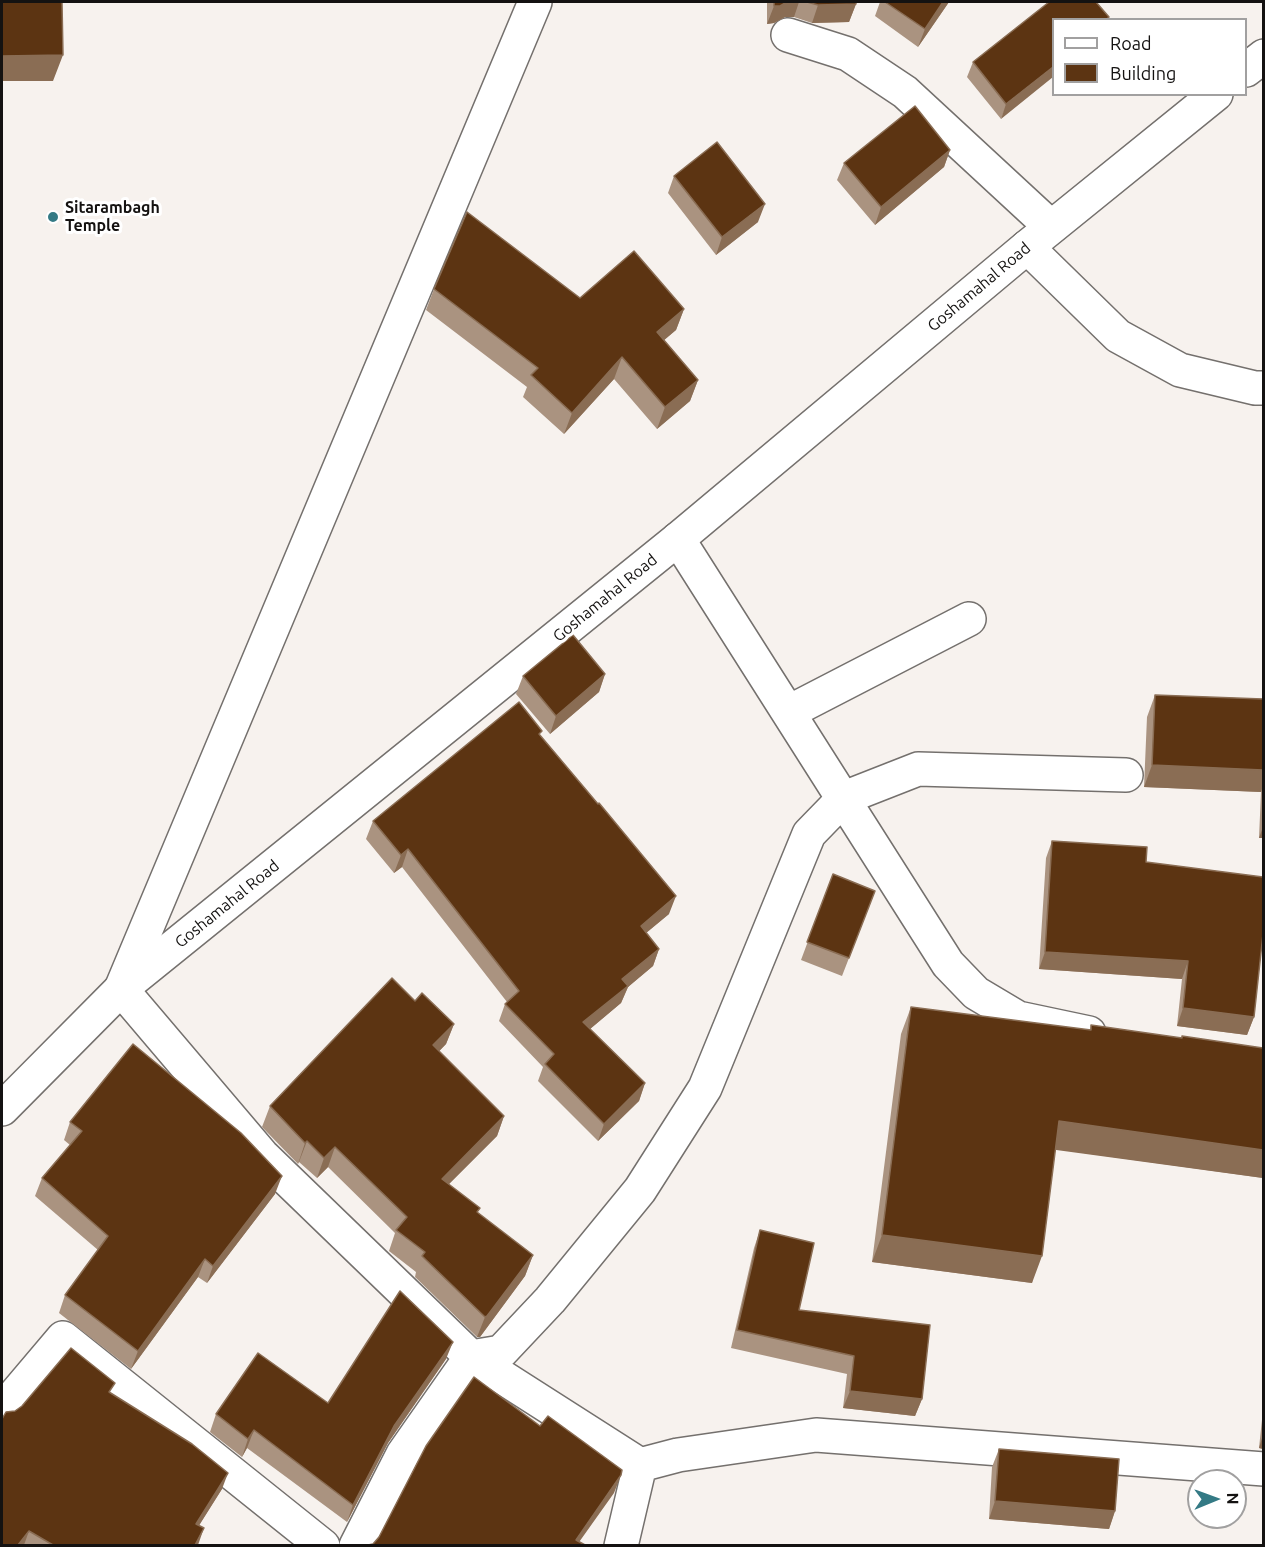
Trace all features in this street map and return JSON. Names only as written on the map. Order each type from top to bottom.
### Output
[{"type":"street","points":[[534,2],[121,989],[262,1155],[471,1357],[640,1465],[678,1455],[816,1435],[1263,1469]]},
{"type":"street","points":[[788,35],[848,54],[905,92],[1039,237],[1118,336],[1180,370],[1263,388]]},
{"type":"street","points":[[1247,68],[1263,56]]},
{"type":"street","name":"Goshamahal Road","points":[[2,1109],[121,989],[678,539],[1039,237],[1214,96]]},
{"type":"street","points":[[678,539],[948,964],[976,993],[1018,1018],[1116,1037]]},
{"type":"street","points":[[789,712],[969,619]]},
{"type":"street","points":[[356,1545],[403,1454],[471,1357],[501,1352],[550,1300],[640,1190],[705,1088],[809,834],[844,798],[918,769],[1126,775]]},
{"type":"street","points":[[2,1410],[63,1338],[323,1545]]},
{"type":"street","points":[[621,1545],[640,1465]]},
{"type":"building","points":[[2,2],[62,2],[63,55],[2,56]]},
{"type":"building","points":[[774,2],[787,2],[774,6]]},
{"type":"building","points":[[807,2],[856,2],[856,4],[818,5]]},
{"type":"building","points":[[885,2],[943,2],[925,29]]},
{"type":"building","points":[[1049,2],[1096,2],[1109,17],[1052,18],[1052,68],[1006,104],[973,62]]},
{"type":"building","points":[[915,106],[950,150],[881,207],[844,163]]},
{"type":"building","points":[[717,142],[765,204],[722,237],[674,176]]},
{"type":"building","points":[[467,212],[580,298],[634,251],[684,309],[657,332],[698,380],[665,407],[622,357],[572,413],[531,375],[538,368],[434,289]]},
{"type":"building","points":[[573,635],[605,674],[556,716],[523,676]]},
{"type":"building","points":[[1155,695],[1263,699],[1263,770],[1152,765]]},
{"type":"building","points":[[519,702],[542,731],[539,734],[676,896],[641,926],[659,949],[622,979],[628,986],[583,1022],[645,1083],[604,1124],[545,1064],[554,1054],[505,1004],[519,991],[408,849],[401,855],[373,821]]},
{"type":"building","points":[[1052,841],[1147,847],[1146,862],[1263,877],[1263,934],[1254,1017],[1183,1008],[1188,961],[1045,952]]},
{"type":"building","points":[[833,874],[875,891],[849,958],[807,942]]},
{"type":"building","points":[[392,978],[415,1001],[422,993],[454,1024],[433,1045],[504,1116],[442,1179],[480,1208],[477,1212],[533,1255],[485,1317],[422,1256],[425,1252],[396,1230],[407,1217],[335,1147],[324,1158],[307,1141],[305,1143],[270,1106]]},
{"type":"building","points":[[911,1007],[1091,1030],[1091,1025],[1263,1048],[1263,1150],[1059,1121],[1042,1256],[882,1235]]},
{"type":"building","points":[[133,1044],[241,1133],[282,1176],[213,1266],[205,1259],[138,1351],[65,1295],[108,1236],[42,1178],[82,1131],[70,1122]]},
{"type":"building","points":[[760,1230],[814,1243],[799,1310],[930,1325],[922,1399],[850,1391],[854,1356],[737,1330]]},
{"type":"building","points":[[400,1291],[453,1342],[394,1426],[353,1505],[254,1430],[248,1439],[216,1414],[258,1353],[328,1403]]},
{"type":"building","points":[[71,1348],[115,1383],[109,1392],[192,1444],[228,1473],[196,1524],[204,1528],[195,1545],[53,1545],[29,1531],[18,1545],[2,1545],[2,1419],[6,1412],[15,1411],[22,1406]]},
{"type":"building","points":[[474,1377],[540,1426],[548,1416],[622,1470],[621,1475],[576,1540],[585,1545],[368,1545],[373,1544],[379,1537],[426,1446]]},
{"type":"building","points":[[999,1449],[1119,1459],[1115,1511],[995,1501]]},
{"type":"place","name":"Sitarambagh Temple","points":[[53,217]]}]
